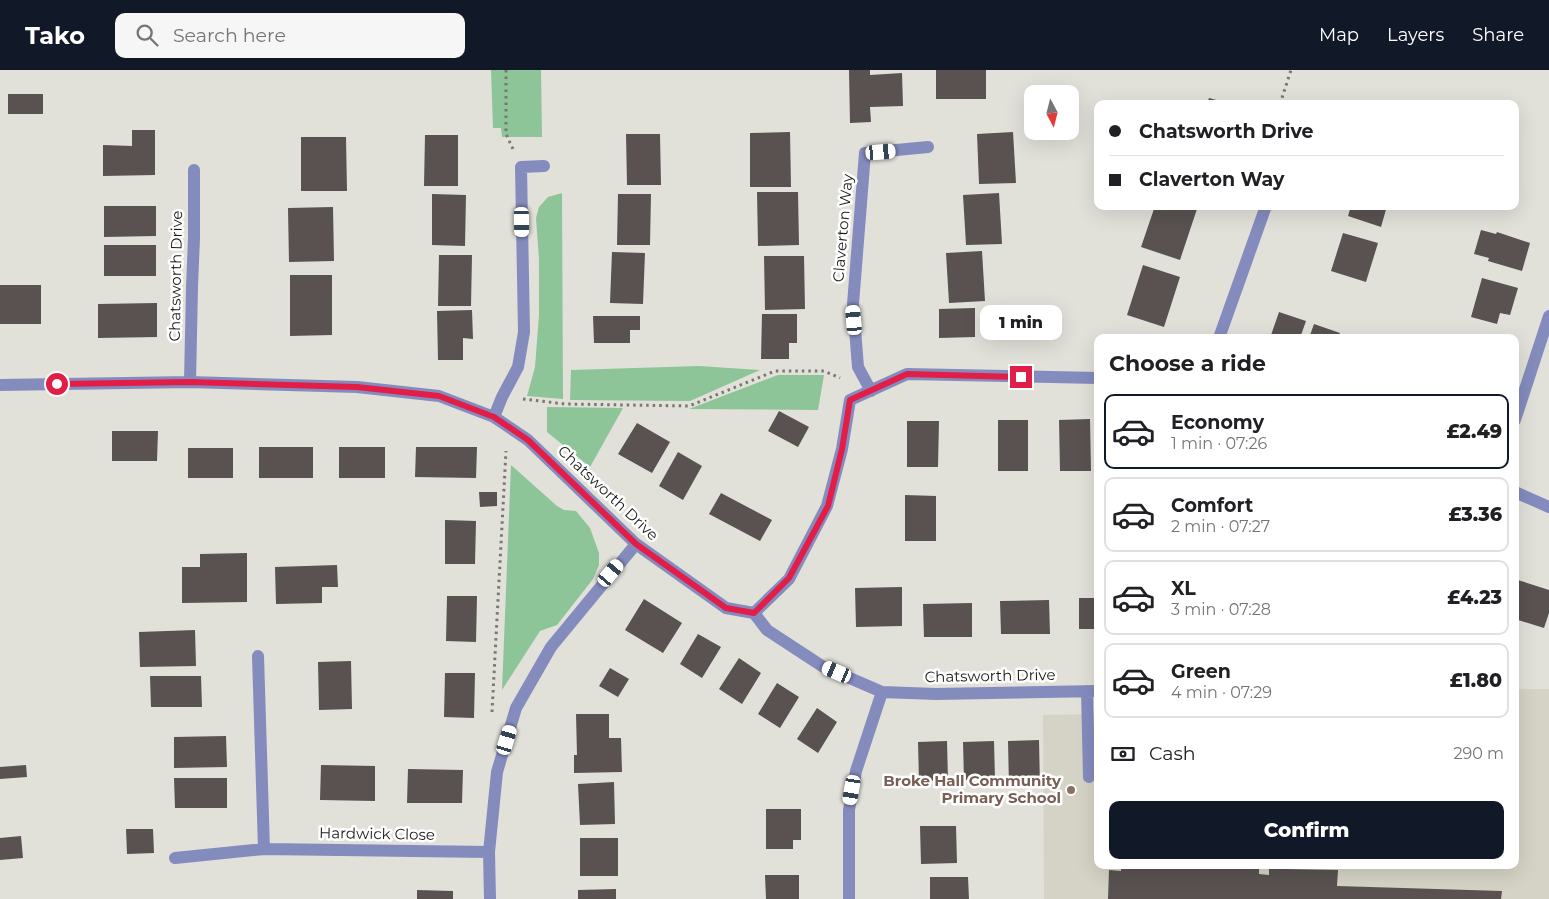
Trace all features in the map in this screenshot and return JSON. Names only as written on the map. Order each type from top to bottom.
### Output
[{"type":"street","name":"Claverton Way","points":[[871,391],[858,367],[853,304],[865,153],[928,147]]},
{"type":"street","points":[[494,417],[518,367],[524,332],[521,167],[544,166]]},
{"type":"street","name":"Chatsworth Drive","points":[[190,382],[194,170]]},
{"type":"street","points":[[1220,334],[1265,210]]},
{"type":"street","points":[[1519,408],[1549,316]]},
{"type":"street","points":[[754,613],[789,578],[828,506],[842,449],[850,400],[907,374],[1094,378]]},
{"type":"street","name":"Chatsworth Drive","points":[[0,385],[190,382],[357,387],[439,396],[494,417],[528,440],[636,544],[726,608],[754,613],[767,630],[822,666],[882,692],[936,694],[1092,691]]},
{"type":"street","points":[[1519,494],[1549,508]]},
{"type":"street","points":[[490,899],[489,852],[497,772],[516,708],[551,647],[636,544]]},
{"type":"street","points":[[258,656],[264,850]]},
{"type":"street","points":[[1089,777],[1092,691]]},
{"type":"street","points":[[849,899],[849,810],[856,771],[882,692]]},
{"type":"street","name":"Hardwick Close","points":[[175,858],[264,850],[489,852]]},
{"type":"path","points":[[506,70],[506,134],[521,167]]},
{"type":"path","points":[[1281,100],[1291,70]]},
{"type":"path","points":[[502,397],[565,404],[690,406],[775,371],[824,371],[871,391]]},
{"type":"path","points":[[492,714],[506,449]]},
{"type":"shaded area","name":"Broke Hall Community Primary School","points":[[1519,689],[1549,689],[1549,899],[1044,899],[1043,715],[1094,714],[1094,869],[1519,869]]},
{"type":"green space","points":[[491,70],[541,70],[542,137],[502,137],[501,128],[493,128]]},
{"type":"green space","points":[[562,193],[563,399],[527,396],[535,367],[539,315],[539,259],[536,218],[539,207],[548,197]]},
{"type":"green space","points":[[699,366],[760,370],[690,401],[570,400],[571,370]]},
{"type":"green space","points":[[778,375],[824,375],[818,410],[689,409]]},
{"type":"green space","points":[[547,407],[623,408],[590,467],[547,432]]},
{"type":"green space","points":[[511,465],[557,506],[564,510],[576,511],[590,528],[599,553],[599,565],[593,579],[557,625],[540,631],[502,690]]},
{"type":"building","points":[[849,70],[870,70],[870,75],[902,73],[903,106],[870,107],[871,122],[850,123]]},
{"type":"building","points":[[936,70],[986,70],[986,99],[936,99]]},
{"type":"building","points":[[8,94],[43,94],[43,114],[8,114]]},
{"type":"building","points":[[132,130],[155,130],[155,175],[103,176],[103,145],[132,146]]},
{"type":"building","points":[[790,132],[791,187],[750,187],[750,133]]},
{"type":"building","points":[[1013,132],[1016,183],[979,184],[977,134]]},
{"type":"building","points":[[626,134],[660,134],[661,185],[627,185]]},
{"type":"building","points":[[425,135],[458,135],[458,186],[424,186]]},
{"type":"building","points":[[301,137],[346,137],[347,191],[301,191]]},
{"type":"building","points":[[757,192],[798,192],[799,245],[758,246]]},
{"type":"building","points":[[999,193],[1002,244],[966,245],[963,195]]},
{"type":"building","points":[[432,194],[466,195],[465,246],[432,245]]},
{"type":"building","points":[[618,194],[651,194],[650,245],[617,245]]},
{"type":"building","points":[[104,206],[156,206],[156,236],[104,237]]},
{"type":"building","points":[[333,207],[334,261],[289,262],[288,208]]},
{"type":"building","points":[[1154,210],[1197,210],[1180,260],[1141,247]]},
{"type":"building","points":[[1350,210],[1386,210],[1381,227],[1348,216]]},
{"type":"building","points":[[1481,230],[1496,234],[1497,232],[1530,243],[1522,271],[1488,261],[1489,258],[1474,254]]},
{"type":"building","points":[[1343,233],[1378,243],[1366,282],[1331,271]]},
{"type":"building","points":[[104,245],[156,245],[156,276],[104,276]]},
{"type":"building","points":[[982,251],[985,301],[949,303],[946,253]]},
{"type":"building","points":[[612,252],[645,253],[643,304],[610,303]]},
{"type":"building","points":[[439,255],[472,255],[471,306],[438,306]]},
{"type":"building","points":[[764,256],[804,256],[805,309],[765,310]]},
{"type":"building","points":[[1143,265],[1180,277],[1164,327],[1127,315]]},
{"type":"building","points":[[290,275],[332,275],[332,335],[290,336]]},
{"type":"building","points":[[1482,278],[1518,288],[1510,315],[1500,313],[1497,324],[1471,317]]},
{"type":"building","points":[[0,285],[41,285],[41,324],[0,324]]},
{"type":"building","points":[[157,303],[157,337],[98,338],[98,304]]},
{"type":"building","points":[[975,308],[975,337],[939,338],[939,309]]},
{"type":"building","points":[[472,310],[473,339],[463,338],[463,360],[438,360],[437,311]]},
{"type":"building","points":[[1279,312],[1306,321],[1301,334],[1271,334]]},
{"type":"building","points":[[762,314],[797,314],[797,343],[789,343],[789,359],[761,359]]},
{"type":"building","points":[[593,316],[640,316],[640,330],[630,330],[630,343],[594,343]]},
{"type":"building","points":[[1314,324],[1340,333],[1340,334],[1310,334]]},
{"type":"building","points":[[779,411],[809,427],[798,447],[768,431]]},
{"type":"building","points":[[1090,419],[1091,471],[1060,471],[1059,420]]},
{"type":"building","points":[[998,420],[1028,420],[1028,471],[998,471]]},
{"type":"building","points":[[907,421],[939,421],[938,467],[907,467]]},
{"type":"building","points":[[637,423],[670,442],[652,473],[618,454]]},
{"type":"building","points":[[112,431],[158,431],[157,461],[112,461]]},
{"type":"building","points":[[259,447],[313,447],[313,478],[259,478]]},
{"type":"building","points":[[339,447],[385,447],[385,478],[339,478]]},
{"type":"building","points":[[416,447],[477,447],[476,478],[415,477]]},
{"type":"building","points":[[188,448],[233,448],[233,478],[188,478]]},
{"type":"building","points":[[678,452],[702,466],[683,500],[659,486]]},
{"type":"building","points":[[479,492],[497,492],[497,506],[480,507]]},
{"type":"building","points":[[721,493],[772,520],[760,541],[709,514]]},
{"type":"building","points":[[905,495],[936,496],[936,541],[905,541]]},
{"type":"building","points":[[445,520],[476,521],[475,564],[445,564]]},
{"type":"building","points":[[247,553],[247,602],[182,603],[182,567],[200,567],[200,554]]},
{"type":"building","points":[[337,565],[338,587],[322,587],[322,603],[276,604],[275,567]]},
{"type":"building","points":[[1519,580],[1549,590],[1549,613],[1544,628],[1519,620]]},
{"type":"building","points":[[902,587],[902,626],[856,627],[855,588]]},
{"type":"building","points":[[447,596],[477,596],[476,642],[446,641]]},
{"type":"building","points":[[1079,598],[1094,598],[1094,629],[1079,629]]},
{"type":"building","points":[[644,599],[682,623],[663,653],[625,630]]},
{"type":"building","points":[[1049,600],[1050,634],[1001,634],[1000,601]]},
{"type":"building","points":[[972,603],[972,637],[924,637],[923,604]]},
{"type":"building","points":[[195,630],[196,666],[140,667],[139,632]]},
{"type":"building","points":[[698,634],[721,647],[702,678],[680,664]]},
{"type":"building","points":[[739,658],[761,673],[742,704],[719,689]]},
{"type":"building","points":[[351,661],[352,709],[319,710],[318,662]]},
{"type":"building","points":[[610,668],[629,679],[618,697],[599,686]]},
{"type":"building","points":[[445,673],[475,673],[474,718],[444,717]]},
{"type":"building","points":[[150,676],[201,676],[202,707],[151,707]]},
{"type":"building","points":[[777,683],[799,697],[780,728],[758,714]]},
{"type":"building","points":[[817,708],[837,722],[818,753],[797,739]]},
{"type":"building","points":[[576,714],[609,714],[609,738],[621,738],[622,772],[574,773],[574,755],[577,755]]},
{"type":"building","points":[[226,736],[227,767],[174,768],[174,737]]},
{"type":"building","points":[[1039,740],[1040,787],[1009,787],[1008,741]]},
{"type":"building","points":[[947,741],[948,780],[919,781],[918,742]]},
{"type":"building","points":[[994,741],[995,779],[964,780],[963,742]]},
{"type":"building","points":[[26,765],[27,777],[0,779],[0,767]]},
{"type":"building","points":[[321,765],[375,766],[375,801],[320,800]]},
{"type":"building","points":[[408,769],[463,770],[462,803],[407,803]]},
{"type":"building","points":[[174,778],[227,778],[227,808],[175,808]]},
{"type":"building","points":[[614,782],[615,824],[580,825],[578,784]]},
{"type":"building","points":[[766,809],[801,809],[801,840],[793,840],[793,849],[766,849]]},
{"type":"building","points":[[920,826],[956,826],[957,863],[921,864]]},
{"type":"building","points":[[126,829],[153,829],[154,853],[127,854]]},
{"type":"building","points":[[21,836],[23,858],[0,860],[0,838]]},
{"type":"building","points":[[580,838],[618,838],[618,876],[580,876]]},
{"type":"building","points":[[1121,869],[1259,869],[1259,874],[1269,875],[1269,869],[1338,870],[1337,886],[1502,891],[1501,899],[1108,899],[1109,870],[1121,871]]},
{"type":"building","points":[[765,875],[799,875],[799,899],[766,899]]},
{"type":"building","points":[[930,877],[968,877],[969,899],[930,899]]},
{"type":"building","points":[[616,889],[616,899],[578,899],[578,890]]},
{"type":"building","points":[[417,890],[453,891],[453,899],[417,899]]},
{"type":"place","name":"Broke Hall Community Primary School","points":[[1071,790]]},
{"type":"route","points":[[57,384],[190,382],[357,387],[439,396],[494,417],[528,440],[636,544],[726,608],[754,613],[789,578],[828,506],[842,449],[850,400],[907,374],[1021,377]]}]
